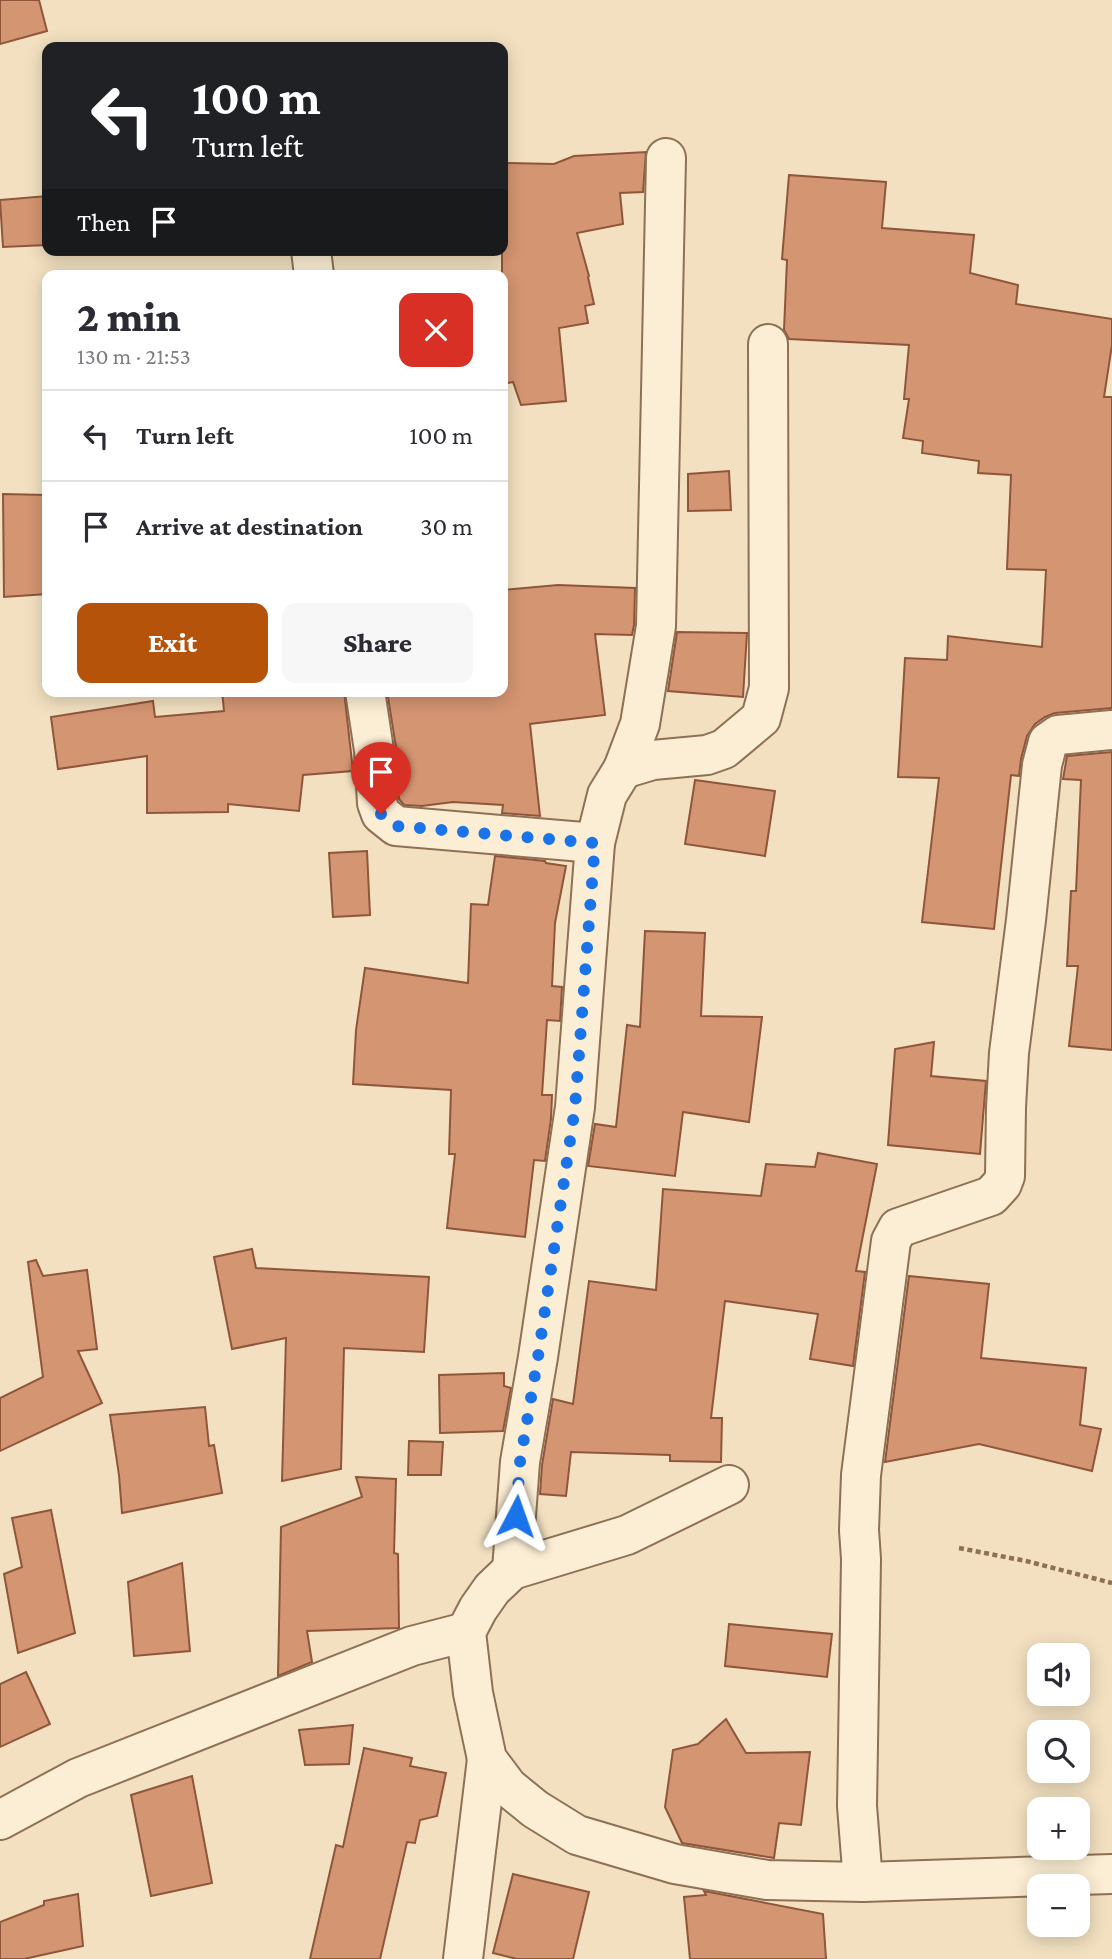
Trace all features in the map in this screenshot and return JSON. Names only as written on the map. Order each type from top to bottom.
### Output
[{"type":"street","points":[[512,1570],[520,1462],[575,1107],[595,843],[607,794],[622,769],[640,724],[656,626],[666,158]]},
{"type":"street","points":[[622,769],[653,760],[707,755],[724,749],[761,718],[769,688],[770,659],[768,344]]},
{"type":"street","points":[[366,697],[374,750],[377,803],[381,814],[396,826],[595,843]]},
{"type":"street","points":[[863,1882],[857,1806],[861,1475],[891,1241],[898,1228],[991,1196],[1002,1184],[1005,1176],[1009,1053],[1042,765],[1048,742],[1058,735],[1112,730]]},
{"type":"street","points":[[463,1959],[487,1759],[473,1693],[466,1632],[478,1609],[492,1589],[512,1570],[627,1535],[729,1485]]},
{"type":"street","points":[[0,1821],[78,1779],[114,1764],[412,1646],[466,1632]]},
{"type":"street","points":[[487,1759],[508,1787],[535,1809],[577,1835],[675,1864],[767,1880],[863,1882],[1112,1874]]},
{"type":"path","points":[[959,1548],[1026,1561],[1112,1583]]},
{"type":"building","points":[[0,0],[39,0],[47,31],[0,44]]},
{"type":"building","points":[[646,152],[643,192],[620,193],[623,224],[577,233],[594,304],[585,306],[588,323],[559,328],[566,401],[521,405],[513,382],[508,383],[508,270],[502,270],[502,256],[508,256],[508,163],[554,164],[574,156]]},
{"type":"building","points":[[789,175],[886,182],[882,228],[974,235],[970,273],[1018,285],[1016,304],[1112,319],[1112,345],[1104,397],[1112,397],[1112,708],[1055,713],[1035,724],[1027,736],[1019,776],[1011,775],[994,929],[922,922],[939,778],[898,777],[905,658],[947,660],[948,636],[1042,647],[1046,570],[1007,569],[1011,475],[978,473],[979,461],[922,453],[923,441],[903,438],[909,399],[904,399],[909,345],[789,339],[784,330],[787,260],[782,259]]},
{"type":"building","points":[[42,196],[42,245],[3,247],[0,200]]},
{"type":"building","points":[[729,471],[731,510],[688,511],[688,474]]},
{"type":"building","points":[[3,494],[42,495],[42,594],[4,597]]},
{"type":"building","points":[[558,585],[635,588],[632,635],[595,634],[605,715],[530,724],[540,816],[502,813],[503,805],[453,802],[404,805],[399,799],[396,747],[388,697],[508,697],[508,589]]},
{"type":"building","points":[[677,632],[747,633],[743,697],[668,691]]},
{"type":"building","points":[[223,697],[345,697],[353,771],[303,775],[299,811],[228,804],[228,812],[147,813],[147,756],[58,769],[51,717],[153,701],[155,717],[224,711]]},
{"type":"building","points":[[1112,752],[1112,1050],[1069,1046],[1078,966],[1067,966],[1071,891],[1076,891],[1081,780],[1063,779],[1067,756]]},
{"type":"building","points":[[695,780],[775,791],[765,856],[685,844]]},
{"type":"building","points":[[367,851],[370,915],[333,917],[329,853]]},
{"type":"building","points":[[495,856],[566,866],[555,923],[552,986],[562,987],[560,1021],[547,1020],[542,1095],[552,1095],[551,1119],[545,1161],[534,1160],[525,1237],[447,1228],[455,1154],[449,1154],[451,1090],[353,1084],[356,1030],[365,968],[468,983],[471,904],[488,905]]},
{"type":"building","points":[[645,931],[705,933],[701,1016],[762,1017],[749,1122],[683,1112],[675,1176],[588,1166],[595,1124],[616,1127],[627,1025],[640,1027]]},
{"type":"building","points":[[934,1042],[931,1076],[986,1081],[980,1154],[888,1145],[895,1049]]},
{"type":"building","points":[[818,1153],[877,1164],[856,1271],[865,1272],[853,1366],[810,1359],[818,1314],[725,1301],[711,1418],[722,1418],[721,1462],[670,1461],[670,1455],[571,1452],[566,1496],[540,1494],[553,1399],[573,1404],[589,1281],[656,1290],[663,1189],[761,1196],[766,1164],[815,1167]]},
{"type":"building","points":[[252,1249],[256,1268],[429,1277],[424,1352],[344,1348],[341,1469],[282,1481],[286,1338],[232,1349],[214,1257]]},
{"type":"building","points":[[36,1260],[43,1276],[87,1270],[97,1349],[78,1351],[102,1403],[0,1451],[0,1398],[43,1377],[28,1262]]},
{"type":"building","points":[[909,1276],[989,1284],[981,1358],[1086,1368],[1080,1425],[1101,1429],[1092,1471],[979,1444],[885,1462]]},
{"type":"building","points":[[504,1373],[504,1386],[511,1388],[503,1431],[440,1433],[439,1375]]},
{"type":"building","points":[[205,1407],[209,1446],[214,1445],[222,1493],[122,1513],[110,1415]]},
{"type":"building","points":[[409,1441],[443,1442],[441,1475],[408,1475]]},
{"type":"building","points":[[356,1477],[396,1479],[394,1553],[398,1554],[399,1628],[307,1631],[312,1662],[278,1676],[281,1527],[362,1497]]},
{"type":"building","points":[[51,1510],[75,1633],[18,1653],[4,1574],[22,1567],[12,1518]]},
{"type":"building","points":[[182,1563],[190,1651],[134,1656],[128,1582]]},
{"type":"building","points":[[729,1624],[832,1634],[827,1677],[725,1666]]},
{"type":"building","points":[[26,1672],[50,1724],[0,1747],[0,1684]]},
{"type":"building","points":[[726,1719],[746,1753],[810,1752],[801,1825],[779,1823],[774,1858],[682,1843],[665,1807],[673,1750],[698,1744]]},
{"type":"building","points":[[353,1725],[349,1764],[305,1765],[299,1730]]},
{"type":"building","points":[[364,1748],[412,1758],[410,1766],[446,1773],[437,1816],[420,1820],[415,1843],[407,1842],[380,1959],[310,1959],[336,1845],[343,1847]]},
{"type":"building","points":[[192,1776],[212,1883],[151,1896],[131,1795]]},
{"type":"building","points":[[513,1874],[589,1892],[573,1959],[517,1959],[493,1953]]},
{"type":"building","points":[[704,1891],[823,1914],[826,1959],[690,1959],[684,1897],[706,1895]]},
{"type":"building","points":[[78,1894],[83,1946],[24,1959],[0,1959],[0,1922],[44,1905],[44,1901]]},
{"type":"route","points":[[381,814],[396,826],[595,843],[575,1107],[520,1462],[516,1516]]}]
